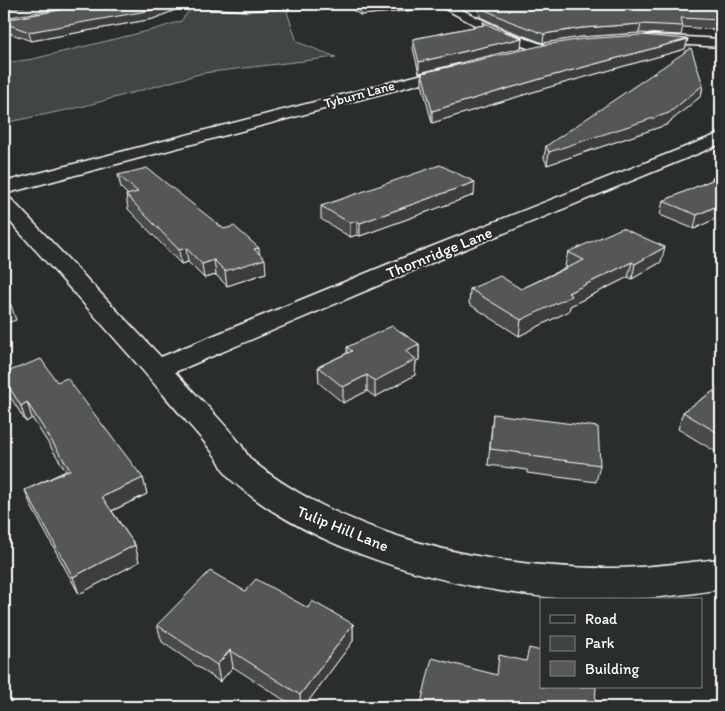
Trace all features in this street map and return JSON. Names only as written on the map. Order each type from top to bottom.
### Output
[{"type":"street","points":[[191,4],[239,7],[311,4]]},
{"type":"street","points":[[442,4],[502,35],[549,47],[513,56]]},
{"type":"street","points":[[632,39],[721,43]]},
{"type":"street","name":"Tyburn Lane","points":[[4,188],[474,65]]},
{"type":"street","name":"Thornridge Lane","points":[[157,368],[721,138]]},
{"type":"street","name":"Tulip Hill Lane","points":[[4,203],[157,368],[230,453],[241,470],[283,502],[312,518],[378,545],[456,566],[546,580],[597,584],[685,579],[721,574]]},
{"type":"green space","points":[[193,6],[291,8],[287,12],[297,42],[336,57],[203,73],[81,107],[4,123],[4,63],[33,59],[156,29],[181,21]]},
{"type":"building","points":[[4,4],[35,4],[4,9]]},
{"type":"building","points":[[93,4],[168,4],[152,10],[29,32],[4,23],[4,20]]},
{"type":"building","points":[[356,4],[391,4],[360,7]]},
{"type":"building","points":[[480,4],[721,4],[721,20],[681,18],[683,26],[641,24],[582,28],[544,34],[481,8]]},
{"type":"building","points":[[483,22],[522,38],[419,62],[413,39],[484,25]]},
{"type":"building","points":[[641,35],[688,39],[547,77],[432,111],[422,73],[544,45],[583,39]]},
{"type":"building","points":[[691,48],[703,85],[669,113],[549,152],[546,146]]},
{"type":"building","points":[[440,165],[475,182],[360,223],[357,221],[350,223],[321,206]]},
{"type":"building","points":[[147,168],[224,229],[234,226],[259,248],[254,249],[265,259],[225,271],[214,260],[202,264],[186,248],[179,250],[126,195],[138,192],[118,175]]},
{"type":"building","points":[[721,174],[721,204],[697,215],[663,201],[714,179],[712,178]]},
{"type":"building","points":[[622,228],[665,247],[635,264],[632,262],[568,293],[572,296],[521,320],[470,289],[500,276],[521,289],[584,260],[568,252]]},
{"type":"building","points":[[4,295],[11,305],[4,307]]},
{"type":"building","points":[[392,326],[419,344],[405,351],[416,359],[375,381],[367,375],[343,387],[318,367],[352,351],[347,347]]},
{"type":"building","points":[[41,359],[57,382],[67,378],[143,478],[102,497],[135,545],[73,577],[25,490],[70,470],[27,402],[21,406],[4,379],[4,373]]},
{"type":"building","points":[[721,386],[721,435],[683,412]]},
{"type":"building","points":[[493,414],[598,427],[600,465],[490,449]]},
{"type":"building","points":[[210,571],[245,591],[256,579],[308,608],[312,601],[353,624],[300,695],[230,650],[217,665],[157,625]]},
{"type":"building","points":[[529,648],[540,651],[540,688],[596,688],[595,707],[420,707],[432,658],[497,675],[499,655],[526,661]]}]
